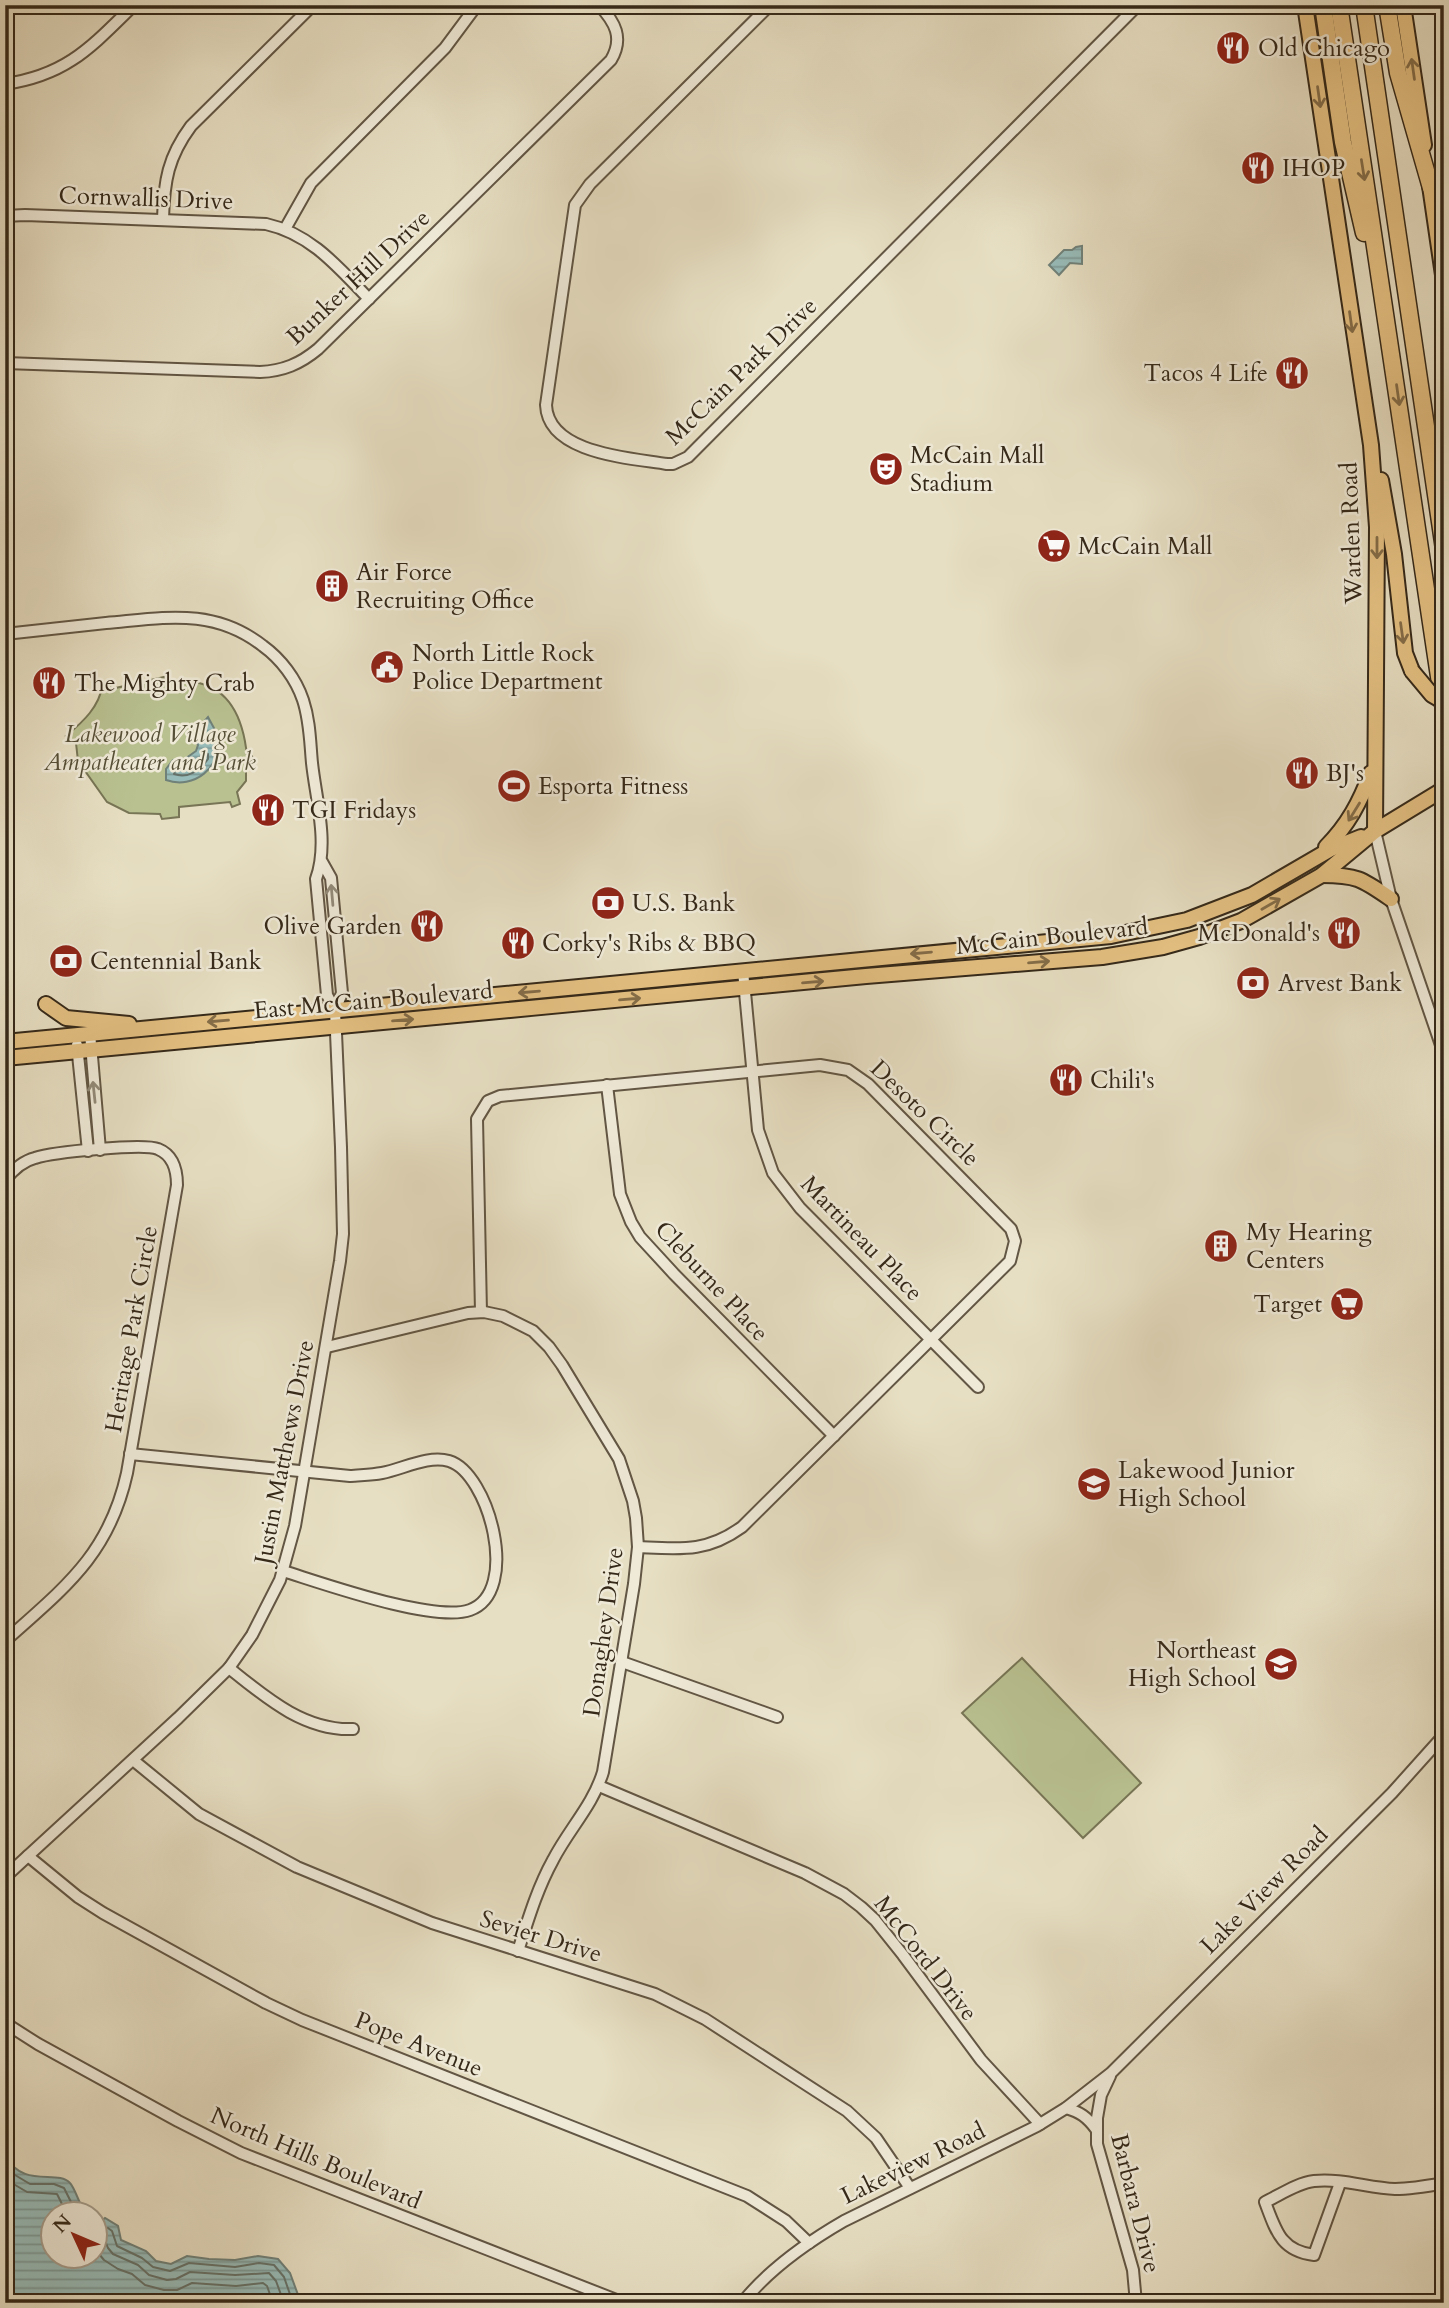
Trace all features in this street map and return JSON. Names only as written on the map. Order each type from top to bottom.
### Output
[{"type":"highway","points":[[1323,5],[1350,177],[1388,333]]},
{"type":"highway","points":[[1339,5],[1444,710]]},
{"type":"highway","points":[[1364,5],[1444,549]]},
{"type":"highway","points":[[1387,5],[1398,73],[1431,188]]},
{"type":"main road","name":"Warden Road","points":[[1305,5],[1371,445],[1377,527],[1375,831]]},
{"type":"main road","points":[[1403,5],[1444,282]]},
{"type":"main road","points":[[1371,445],[1386,502],[1405,653],[1412,671],[1432,695],[1444,702]]},
{"type":"main road","points":[[1317,857],[1339,834],[1357,809],[1376,758]]},
{"type":"main road","name":"McCain Boulevard","points":[[743,971],[1111,936],[1187,920],[1252,895],[1317,857],[1375,831],[1444,789]]},
{"type":"main road","name":"McCain Boulevard","points":[[745,988],[1138,952],[1219,930],[1262,910],[1322,875],[1375,831]]},
{"type":"main road","points":[[1322,875],[1352,875],[1391,898]]},
{"type":"main road","name":"East McCain Boulevard","points":[[5,1042],[743,971]]},
{"type":"main road","name":"East McCain Boulevard","points":[[5,1058],[745,988]]},
{"type":"main road","points":[[46,1004],[66,1018],[151,1028]]},
{"type":"street","points":[[5,84],[37,77],[65,66],[95,44],[134,5]]},
{"type":"street","points":[[163,219],[167,172],[191,126],[313,5]]},
{"type":"street","points":[[285,229],[311,183],[445,48],[477,5]]},
{"type":"street","name":"Bunker Hill Drive","points":[[5,363],[272,371],[289,368],[307,358],[611,60],[616,52],[618,34],[599,5]]},
{"type":"street","name":"McCain Park Drive","points":[[770,5],[590,184],[575,205],[546,412],[551,422],[572,442],[596,453],[667,464],[688,457],[1134,6]]},
{"type":"street","name":"Cornwallis Drive","points":[[5,216],[256,222],[285,229],[314,245],[369,299]]},
{"type":"street","name":"Justin Matthews Drive","points":[[5,634],[184,617],[212,620],[250,635],[272,653],[284,666],[304,701],[322,862],[316,878],[327,995],[335,1010],[343,1234],[327,1347],[295,1526],[283,1571],[267,1608],[229,1668],[5,1877]]},
{"type":"street","name":"Warden Road","points":[[1375,831],[1391,898],[1444,1054]]},
{"type":"street","name":"Martineau Place","points":[[743,971],[758,1130],[766,1157],[783,1188],[978,1387]]},
{"type":"street","points":[[83,1034],[100,1150]]},
{"type":"street","points":[[85,1051],[88,1151]]},
{"type":"street","name":"Desoto Circle","points":[[481,1312],[477,1119],[488,1101],[500,1096],[820,1065],[848,1070],[856,1074],[1011,1228],[1015,1241],[1010,1261],[733,1534],[702,1548],[638,1547]]},
{"type":"street","name":"Cleburne Place","points":[[607,1085],[620,1194],[640,1237],[674,1275],[834,1436]]},
{"type":"street","name":"Heritage Park Circle","points":[[5,1180],[14,1169],[36,1157],[147,1146],[158,1149],[170,1158],[177,1172],[177,1185],[130,1454],[118,1508],[98,1548],[70,1581],[5,1642]]},
{"type":"street","name":"Donaghey Drive","points":[[327,1347],[468,1313],[481,1312],[503,1316],[522,1324],[541,1338],[562,1366],[619,1459],[633,1501],[638,1547],[635,1584],[599,1786],[545,1875],[518,1951]]},
{"type":"street","points":[[130,1454],[350,1476],[382,1473],[433,1460],[452,1462],[471,1478],[492,1525],[497,1548],[493,1585],[482,1603],[470,1610],[438,1611],[392,1604],[283,1571]]},
{"type":"street","points":[[622,1662],[777,1717]]},
{"type":"street","points":[[229,1668],[278,1705],[308,1721],[327,1728],[353,1730]]},
{"type":"street","name":"Lake View Road","points":[[1111,2073],[1392,1793],[1444,1735]]},
{"type":"street","name":"Sevier Drive","points":[[133,1759],[199,1814],[267,1852],[432,1923],[655,1994],[705,2019],[847,2112],[876,2138],[910,2188]]},
{"type":"street","name":"McCord Drive","points":[[599,1786],[814,1877],[861,1907],[903,1955],[981,2060],[1040,2124]]},
{"type":"street","name":"Pope Avenue","points":[[28,1856],[78,1897],[103,1913],[266,2003],[361,2044],[747,2196],[786,2221],[809,2242]]},
{"type":"street","name":"North Hills Boulevard","points":[[5,2023],[178,2122],[241,2153],[624,2303]]},
{"type":"street","name":"Lakeview Road","points":[[742,2303],[770,2274],[809,2242],[844,2221],[1040,2124],[1066,2108],[1111,2073]]},
{"type":"street","name":"Barbara Drive","points":[[1111,2073],[1101,2095],[1096,2129],[1102,2164],[1133,2270],[1136,2303]]},
{"type":"street","points":[[1066,2108],[1079,2111],[1096,2129]]},
{"type":"street","points":[[1340,2183],[1314,2255],[1298,2253],[1284,2242],[1274,2227],[1265,2202],[1314,2181],[1340,2183],[1397,2189],[1444,2183]]},
{"type":"green space","name":"Lakewood Village Ampatheater and Park","points":[[164,677],[166,684],[191,682],[211,687],[228,701],[235,711],[247,756],[252,756],[253,760],[246,761],[246,781],[237,792],[240,804],[232,807],[230,802],[179,807],[179,817],[162,819],[160,814],[129,813],[107,802],[78,761],[76,743],[66,736],[90,713],[103,684],[109,682],[111,689]]},
{"type":"green space","points":[[1022,1658],[1141,1783],[1083,1838],[962,1713]]},
{"type":"water","points":[[1082,246],[1082,264],[1070,263],[1059,275],[1049,265],[1064,250]]},
{"type":"water","points":[[208,717],[218,738],[216,758],[211,767],[196,779],[187,782],[166,780],[166,769],[173,760],[182,761],[196,751],[198,745],[193,734]]},
{"type":"water","points":[[5,2156],[21,2172],[64,2179],[70,2183],[79,2200],[38,2200],[38,2270],[108,2270],[108,2220],[118,2226],[121,2240],[146,2251],[156,2261],[171,2264],[187,2256],[235,2260],[258,2256],[278,2259],[290,2273],[301,2303],[5,2303]]},
{"type":"place","name":"Old Chicago","points":[[1233,48]]},
{"type":"place","name":"IHOP","points":[[1258,168]]},
{"type":"place","name":"Tacos 4 Life","points":[[1292,373]]},
{"type":"place","name":"McCain Mall Stadium","points":[[886,469]]},
{"type":"place","name":"McCain Mall","points":[[1054,546]]},
{"type":"place","name":"Air Force Recruiting Office","points":[[332,586]]},
{"type":"place","name":"North Little Rock Police Department","points":[[387,667]]},
{"type":"place","name":"The Mighty Crab","points":[[49,683]]},
{"type":"place","name":"BJ's","points":[[1302,773]]},
{"type":"place","name":"Esporta Fitness","points":[[514,786]]},
{"type":"place","name":"TGI Fridays","points":[[268,810]]},
{"type":"place","name":"U.S. Bank","points":[[608,903]]},
{"type":"place","name":"Olive Garden","points":[[427,926]]},
{"type":"place","name":"McDonald's","points":[[1344,933]]},
{"type":"place","name":"Corky's Ribs & BBQ","points":[[518,943]]},
{"type":"place","name":"Centennial Bank","points":[[66,961]]},
{"type":"place","name":"Arvest Bank","points":[[1253,983]]},
{"type":"place","name":"Chili's","points":[[1066,1080]]},
{"type":"place","name":"My Hearing Centers","points":[[1221,1246]]},
{"type":"place","name":"Target","points":[[1347,1304]]},
{"type":"place","name":"Lakewood Junior High School","points":[[1094,1484]]},
{"type":"place","name":"Northeast High School","points":[[1281,1664]]}]
